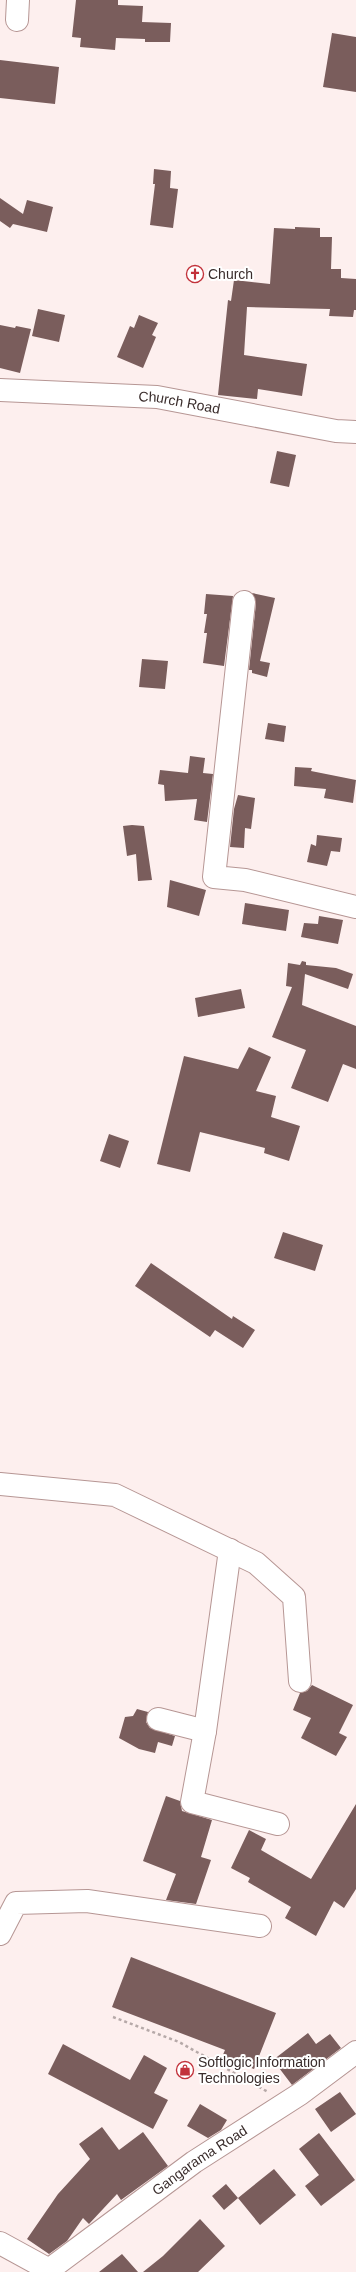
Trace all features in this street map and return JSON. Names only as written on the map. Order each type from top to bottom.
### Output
[{"type":"street","name":"Church Road","points":[[0,390],[157,398],[336,432],[356,432]]},
{"type":"street","points":[[244,602],[214,877],[245,880],[356,907]]},
{"type":"street","points":[[0,1484],[115,1495],[256,1563],[294,1597],[300,1681]]},
{"type":"street","points":[[230,1550],[205,1730],[192,1802],[278,1824]]},
{"type":"street","points":[[158,1719],[205,1730]]},
{"type":"street","points":[[0,1934],[8,1898],[87,1901],[260,1926]]},
{"type":"street","name":"Gangarama Road","points":[[49,2271],[194,2162],[285,2104],[326,2076],[356,2052]]},
{"type":"street","points":[[0,2243],[49,2271]]},
{"type":"path","points":[[113,2017],[179,2042],[257,2085],[285,2104]]},
{"type":"building","points":[[76,0],[118,0],[118,5],[143,6],[142,22],[171,23],[170,42],[145,42],[145,39],[116,38],[115,50],[80,47],[81,38],[72,37]]},
{"type":"building","points":[[332,33],[356,37],[356,92],[323,87]]},
{"type":"building","points":[[0,60],[59,67],[55,104],[0,98]]},
{"type":"building","points":[[154,169],[171,171],[170,188],[178,189],[173,228],[150,225],[155,184],[153,184]]},
{"type":"building","points":[[0,198],[23,214],[27,200],[53,207],[47,232],[13,224],[10,228],[0,221]]},
{"type":"building","points":[[295,227],[320,228],[320,237],[332,237],[331,269],[341,269],[341,278],[356,279],[356,310],[354,310],[353,317],[329,316],[330,309],[247,307],[244,355],[307,364],[302,396],[258,389],[257,399],[218,395],[228,300],[231,301],[234,280],[270,284],[274,228],[295,229]]},
{"type":"building","points":[[38,309],[65,315],[59,342],[32,336]]},
{"type":"building","points":[[139,315],[158,323],[152,335],[156,337],[143,368],[117,357],[130,326],[134,328]]},
{"type":"building","points":[[0,325],[31,329],[20,373],[0,368]]},
{"type":"building","points":[[277,451],[296,455],[289,487],[270,483]]},
{"type":"building","points":[[252,593],[275,598],[260,661],[270,663],[267,677],[252,673],[252,670],[249,670],[256,603]]},
{"type":"building","points":[[206,594],[233,596],[224,666],[203,663],[207,633],[204,633],[207,614],[204,614]]},
{"type":"building","points":[[142,659],[168,661],[165,689],[139,687]]},
{"type":"building","points":[[268,723],[286,726],[284,742],[265,739]]},
{"type":"building","points":[[190,756],[205,758],[203,773],[213,774],[207,822],[194,820],[197,799],[165,801],[164,785],[158,784],[160,770],[188,773]]},
{"type":"building","points":[[295,767],[312,768],[311,771],[356,780],[353,803],[324,798],[326,789],[294,786]]},
{"type":"building","points":[[238,795],[255,798],[251,829],[245,828],[244,848],[230,847],[234,809]]},
{"type":"building","points":[[123,826],[144,826],[152,880],[138,881],[136,854],[127,856]]},
{"type":"building","points":[[317,835],[342,838],[340,852],[331,851],[327,866],[307,862],[311,844],[316,846]]},
{"type":"building","points":[[170,880],[206,890],[199,916],[167,907]]},
{"type":"building","points":[[245,903],[289,910],[286,931],[242,924]]},
{"type":"building","points":[[319,916],[343,920],[338,944],[301,937],[304,923],[318,924]]},
{"type":"building","points":[[302,961],[306,962],[306,965],[336,968],[353,974],[348,989],[305,974],[302,1005],[356,1026],[356,1069],[343,1064],[328,1102],[291,1088],[306,1050],[272,1037],[292,987],[286,986],[288,963],[300,965]]},
{"type":"building","points":[[241,989],[245,1008],[198,1017],[195,998]]},
{"type":"building","points":[[249,1047],[271,1057],[256,1091],[276,1096],[271,1117],[300,1126],[289,1161],[264,1153],[265,1148],[200,1132],[190,1172],[157,1164],[184,1056],[238,1069]]},
{"type":"building","points":[[109,1134],[129,1141],[120,1168],[100,1161]]},
{"type":"building","points":[[283,1232],[323,1245],[315,1271],[274,1258]]},
{"type":"building","points":[[151,1263],[232,1319],[233,1316],[255,1330],[243,1348],[215,1330],[210,1337],[135,1286]]},
{"type":"building","points":[[312,1685],[353,1705],[339,1733],[347,1737],[336,1756],[301,1738],[311,1718],[293,1710],[300,1693],[307,1691]]},
{"type":"building","points":[[137,1709],[148,1712],[146,1722],[150,1728],[175,1736],[172,1746],[158,1742],[155,1753],[139,1749],[119,1738],[125,1717],[133,1716]]},
{"type":"building","points":[[166,1796],[180,1801],[182,1811],[212,1820],[201,1857],[211,1860],[196,1904],[166,1900],[176,1874],[143,1861]]},
{"type":"building","points":[[356,1804],[356,1889],[344,1908],[334,1901],[316,1936],[285,1918],[291,1907],[248,1882],[250,1878],[231,1868],[249,1830],[266,1839],[261,1850],[311,1879]]},
{"type":"building","points":[[131,1957],[276,2013],[254,2069],[222,2057],[225,2050],[112,2007]]},
{"type":"building","points":[[308,2033],[316,2044],[330,2034],[341,2048],[292,2085],[273,2060]]},
{"type":"building","points":[[63,2044],[130,2080],[144,2055],[167,2068],[154,2093],[168,2100],[153,2129],[48,2074]]},
{"type":"building","points":[[340,2092],[356,2114],[331,2132],[315,2109]]},
{"type":"building","points":[[200,2104],[227,2120],[221,2130],[208,2138],[187,2126]]},
{"type":"building","points":[[102,2127],[119,2150],[143,2132],[168,2166],[121,2200],[117,2194],[89,2224],[83,2218],[67,2241],[49,2254],[27,2239],[58,2194],[90,2159],[79,2144]]},
{"type":"building","points":[[319,2133],[355,2180],[321,2206],[305,2186],[319,2175],[299,2149]]},
{"type":"building","points":[[274,2169],[296,2195],[260,2225],[238,2198]]},
{"type":"building","points":[[226,2184],[238,2198],[224,2210],[212,2196]]},
{"type":"building","points":[[200,2219],[225,2246],[198,2272],[143,2272],[163,2256]]},
{"type":"building","points":[[122,2254],[138,2272],[99,2272]]},
{"type":"place","name":"Church","points":[[195,274]]},
{"type":"place","name":"Softlogic Information Technologies","points":[[185,2070]]}]
